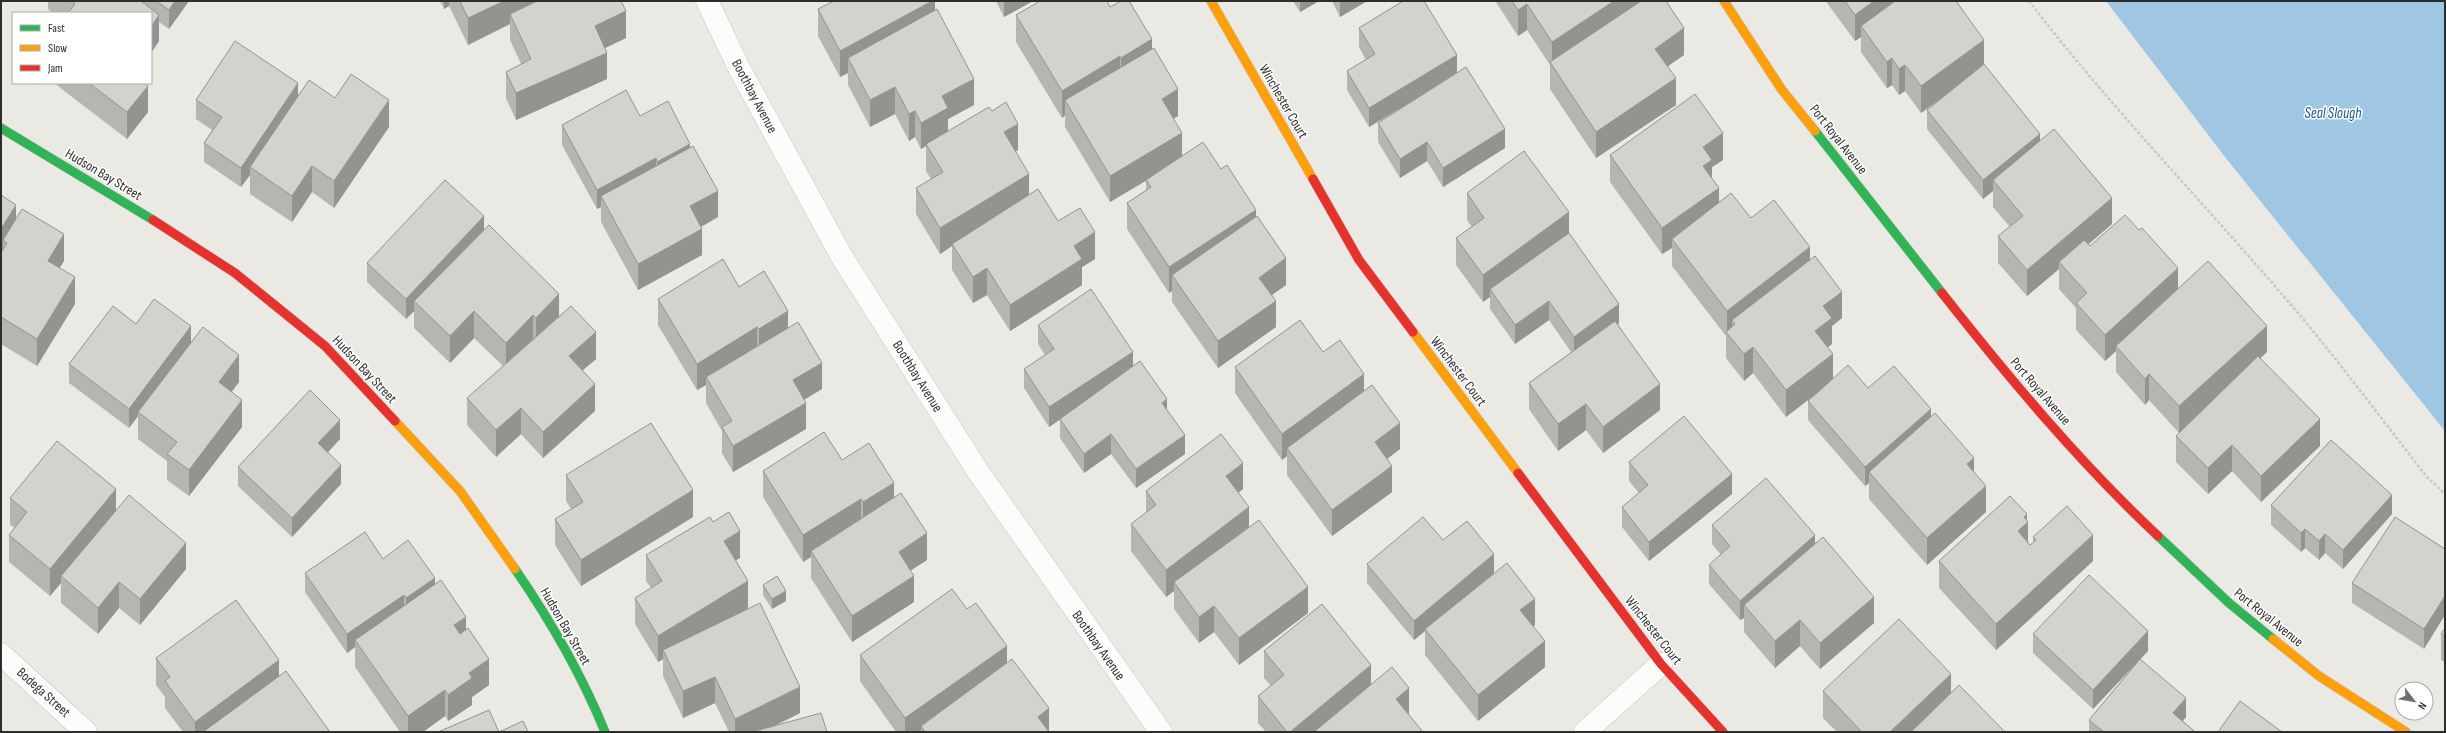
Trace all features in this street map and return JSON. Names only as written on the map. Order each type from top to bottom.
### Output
[{"type":"street","name":"Boothbay Avenue","points":[[707,1],[740,70],[842,257],[979,473],[1161,732]]},
{"type":"street","name":"Winchester Court","points":[[1211,1],[1359,260],[1661,664],[1723,732]]},
{"type":"street","name":"Port Royal Avenue","points":[[1724,1],[1782,90],[1974,334],[2112,492],[2229,603],[2319,676],[2406,732]]},
{"type":"street","name":"Hudson Bay Street","points":[[1,128],[138,210],[235,274],[325,346],[460,491],[540,605],[592,700],[605,732]]},
{"type":"street","name":"Bodega Street","points":[[1,654],[86,732]]},
{"type":"street","points":[[1585,732],[1661,664]]},
{"type":"path","points":[[2029,1],[2069,53],[2126,120],[2293,306],[2427,477],[2445,494]]},
{"type":"water","name":"Seal Slough","points":[[2106,1],[2445,1],[2445,431],[2225,157]]},
{"type":"building","points":[[72,1],[141,1],[159,15],[152,26],[152,12],[69,12],[75,4]]},
{"type":"building","points":[[156,1],[175,1],[169,10]]},
{"type":"building","points":[[460,1],[504,1],[468,18]]},
{"type":"building","points":[[537,1],[621,1],[626,11],[595,26],[607,53],[516,93],[506,72],[531,59],[510,14]]},
{"type":"building","points":[[834,1],[932,1],[840,51],[818,9]]},
{"type":"building","points":[[1040,1],[1107,1],[1110,7],[1121,1],[1129,1],[1152,39],[1121,58],[1120,56],[1062,91],[1016,15]]},
{"type":"building","points":[[1403,1],[1424,1],[1457,55],[1369,108],[1347,71],[1375,54],[1359,28]]},
{"type":"building","points":[[1512,1],[1614,1],[1552,42],[1527,4],[1518,10]]},
{"type":"building","points":[[1641,1],[1666,1],[1684,28],[1655,49],[1676,78],[1596,132],[1550,62]]},
{"type":"building","points":[[1845,1],[1874,1],[1855,15]]},
{"type":"building","points":[[1895,1],[1956,1],[1984,40],[1921,86],[1905,65],[1899,69],[1892,58],[1887,62],[1861,26]]},
{"type":"building","points":[[937,9],[974,79],[942,96],[948,108],[921,123],[915,111],[909,114],[895,87],[870,100],[848,58]]},
{"type":"building","points":[[235,41],[298,83],[241,168],[204,143],[222,117],[196,100]]},
{"type":"building","points":[[1154,48],[1178,89],[1162,99],[1182,133],[1110,176],[1065,100]]},
{"type":"building","points":[[1984,64],[2040,134],[1983,180],[1927,110]]},
{"type":"building","points":[[1466,67],[1505,129],[1443,168],[1427,142],[1400,159],[1378,123]]},
{"type":"building","points":[[351,74],[389,100],[334,181],[312,166],[292,196],[250,167],[309,80],[335,98]]},
{"type":"building","points":[[90,84],[145,84],[148,86],[127,112]]},
{"type":"building","points":[[626,90],[640,116],[668,101],[690,144],[657,162],[656,158],[597,190],[562,125]]},
{"type":"building","points":[[1695,94],[1723,133],[1703,147],[1712,160],[1703,166],[1719,188],[1662,228],[1610,155]]},
{"type":"building","points":[[1006,102],[1018,124],[1004,132],[1029,174],[940,228],[916,188],[943,172],[926,144],[989,107],[992,111]]},
{"type":"building","points":[[2054,129],[2112,198],[2027,270],[1998,236],[2023,216],[1993,180]]},
{"type":"building","points":[[1203,142],[1221,169],[1227,165],[1256,210],[1169,267],[1127,203],[1151,187],[1146,180]]},
{"type":"building","points":[[693,146],[718,191],[690,206],[702,229],[638,264],[601,196]]},
{"type":"building","points":[[1524,151],[1569,212],[1483,275],[1456,238],[1484,218],[1467,193]]},
{"type":"building","points":[[445,180],[484,216],[406,299],[367,263]]},
{"type":"building","points":[[1038,189],[1058,221],[1080,208],[1095,232],[1074,246],[1082,259],[1010,305],[987,268],[973,277],[952,244]]},
{"type":"building","points":[[1731,193],[1751,218],[1774,200],[1810,247],[1727,311],[1672,239]]},
{"type":"building","points":[[1,195],[16,205],[1,229]]},
{"type":"building","points":[[22,209],[64,234],[48,261],[75,277],[37,339],[1,317],[1,253],[7,243],[3,240]]},
{"type":"building","points":[[2125,215],[2139,230],[2142,228],[2178,268],[2105,335],[2076,303],[2087,293],[2059,262],[2084,240],[2090,246]]},
{"type":"building","points":[[1257,216],[1286,258],[1259,278],[1276,301],[1218,341],[1172,275]]},
{"type":"building","points":[[489,225],[559,294],[536,318],[533,315],[506,343],[474,311],[450,336],[414,301]]},
{"type":"building","points":[[1569,233],[1619,304],[1574,337],[1549,301],[1515,325],[1490,289]]},
{"type":"building","points":[[1815,256],[1842,292],[1823,306],[1832,318],[1815,331],[1833,354],[1786,390],[1753,347],[1744,354],[1726,332],[1735,324],[1732,320]]},
{"type":"building","points":[[723,259],[739,287],[764,271],[788,311],[759,329],[757,327],[697,364],[658,299]]},
{"type":"building","points":[[2208,261],[2267,326],[2179,406],[2149,374],[2145,379],[2116,346]]},
{"type":"building","points":[[1091,289],[1133,352],[1049,407],[1024,369],[1054,349],[1038,325]]},
{"type":"building","points":[[154,299],[191,326],[129,409],[69,364],[113,306],[136,324]]},
{"type":"building","points":[[571,306],[596,332],[569,356],[595,384],[543,432],[521,408],[496,430],[467,398]]},
{"type":"building","points":[[1300,320],[1323,352],[1340,340],[1364,374],[1282,434],[1235,367]]},
{"type":"building","points":[[1615,321],[1660,384],[1603,427],[1586,404],[1558,424],[1529,383]]},
{"type":"building","points":[[798,322],[822,363],[793,380],[806,403],[733,446],[722,427],[732,421],[706,377]]},
{"type":"building","points":[[203,327],[239,355],[219,382],[242,400],[189,470],[167,454],[177,442],[138,412]]},
{"type":"building","points":[[2258,356],[2320,419],[2261,476],[2232,445],[2208,468],[2176,436]]},
{"type":"building","points":[[1140,361],[1167,399],[1162,403],[1185,435],[1136,469],[1111,434],[1084,454],[1060,419]]},
{"type":"building","points":[[1848,365],[1868,388],[1894,366],[1931,409],[1865,467],[1808,401]]},
{"type":"building","points":[[1372,385],[1400,423],[1375,442],[1392,466],[1332,510],[1287,448]]},
{"type":"building","points":[[310,390],[340,420],[318,443],[341,465],[292,518],[238,467]]},
{"type":"building","points":[[1935,413],[1974,458],[1967,464],[1986,486],[1927,538],[1869,472]]},
{"type":"building","points":[[1684,416],[1732,474],[1649,542],[1622,507],[1648,485],[1629,462]]},
{"type":"building","points":[[651,423],[693,490],[581,560],[555,519],[583,502],[566,475]]},
{"type":"building","points":[[824,432],[842,460],[869,443],[894,483],[863,502],[861,499],[803,535],[763,471]]},
{"type":"building","points":[[1221,434],[1243,463],[1226,476],[1249,507],[1166,570],[1131,524],[1156,505],[1146,491]]},
{"type":"building","points":[[2331,440],[2392,495],[2343,550],[2325,534],[2319,541],[2305,529],[2301,533],[2271,505]]},
{"type":"building","points":[[57,441],[116,489],[50,569],[9,535],[27,512],[10,498]]},
{"type":"building","points":[[1766,478],[1815,535],[1740,601],[1709,565],[1730,546],[1712,525]]},
{"type":"building","points":[[901,493],[927,533],[899,552],[914,576],[852,616],[811,551]]},
{"type":"building","points":[[129,495],[186,543],[140,599],[119,582],[98,608],[61,576]]},
{"type":"building","points":[[2010,496],[2027,514],[2024,517],[2028,522],[2018,531],[2030,545],[2036,540],[2033,537],[2067,506],[2093,535],[1996,624],[1939,561]]},
{"type":"building","points":[[729,512],[740,531],[724,541],[748,581],[658,636],[635,598],[662,581],[646,555],[710,517],[713,522]]},
{"type":"building","points":[[1423,517],[1443,540],[1467,521],[1494,554],[1414,621],[1367,564]]},
{"type":"building","points":[[2395,517],[2445,549],[2445,596],[2424,629],[2352,583]]},
{"type":"building","points":[[1259,520],[1308,587],[1239,638],[1214,606],[1199,617],[1174,582]]},
{"type":"building","points":[[365,532],[383,559],[408,540],[435,578],[406,598],[404,595],[347,634],[305,573]]},
{"type":"building","points":[[1823,537],[1874,597],[1820,643],[1800,620],[1775,641],[1744,605]]},
{"type":"building","points":[[1507,563],[1535,599],[1520,610],[1545,641],[1478,695],[1425,629]]},
{"type":"building","points":[[2089,575],[2148,631],[2093,690],[2033,634]]},
{"type":"building","points":[[777,576],[786,591],[772,599],[763,585]]},
{"type":"building","points":[[441,580],[466,617],[454,625],[460,634],[468,628],[489,659],[469,673],[472,678],[448,695],[445,690],[408,716],[355,640]]},
{"type":"building","points":[[952,589],[967,609],[976,603],[1007,646],[905,718],[860,655]]},
{"type":"building","points":[[236,600],[279,660],[195,722],[165,681],[170,677],[156,658]]},
{"type":"building","points":[[760,603],[800,687],[735,719],[715,677],[683,691],[663,650]]},
{"type":"building","points":[[1322,604],[1371,665],[1290,732],[1287,732],[1258,696],[1284,675],[1264,651]]},
{"type":"building","points":[[1899,619],[1951,674],[1890,732],[1862,732],[1823,691]]},
{"type":"building","points":[[2445,628],[2445,636],[2441,634]]},
{"type":"building","points":[[1012,659],[1049,708],[1038,717],[1049,732],[925,732],[921,726]]},
{"type":"building","points":[[2140,659],[2186,698],[2173,713],[2195,732],[2104,732],[2089,720]]},
{"type":"building","points":[[1392,667],[1409,688],[1396,699],[1423,732],[1314,732]]},
{"type":"building","points":[[286,671],[330,732],[203,732]]},
{"type":"building","points":[[1959,685],[2005,732],[1911,732]]},
{"type":"building","points":[[2240,701],[2282,732],[2218,732]]},
{"type":"building","points":[[489,710],[499,732],[438,732]]},
{"type":"building","points":[[821,713],[827,732],[752,732]]},
{"type":"building","points":[[523,721],[528,732],[499,732]]},
{"type":"traffic: fast","points":[[1,128],[153,220]]},
{"type":"traffic: fast","points":[[1815,131],[1942,293]]},
{"type":"traffic: fast","points":[[2158,536],[2229,603],[2273,639]]},
{"type":"traffic: fast","points":[[515,569],[541,608],[576,669],[605,732]]},
{"type":"traffic: slow","points":[[1211,1],[1313,179]]},
{"type":"traffic: slow","points":[[1724,1],[1782,90],[1815,131]]},
{"type":"traffic: slow","points":[[1413,332],[1518,473]]},
{"type":"traffic: slow","points":[[395,421],[460,491],[515,569]]},
{"type":"traffic: slow","points":[[2273,639],[2319,676],[2406,732]]},
{"type":"traffic: jam","points":[[1313,179],[1359,260],[1413,332]]},
{"type":"traffic: jam","points":[[153,220],[235,273],[325,346],[395,421]]},
{"type":"traffic: jam","points":[[1942,293],[2046,419],[2100,479],[2158,536]]},
{"type":"traffic: jam","points":[[1518,473],[1661,664],[1723,732]]}]
